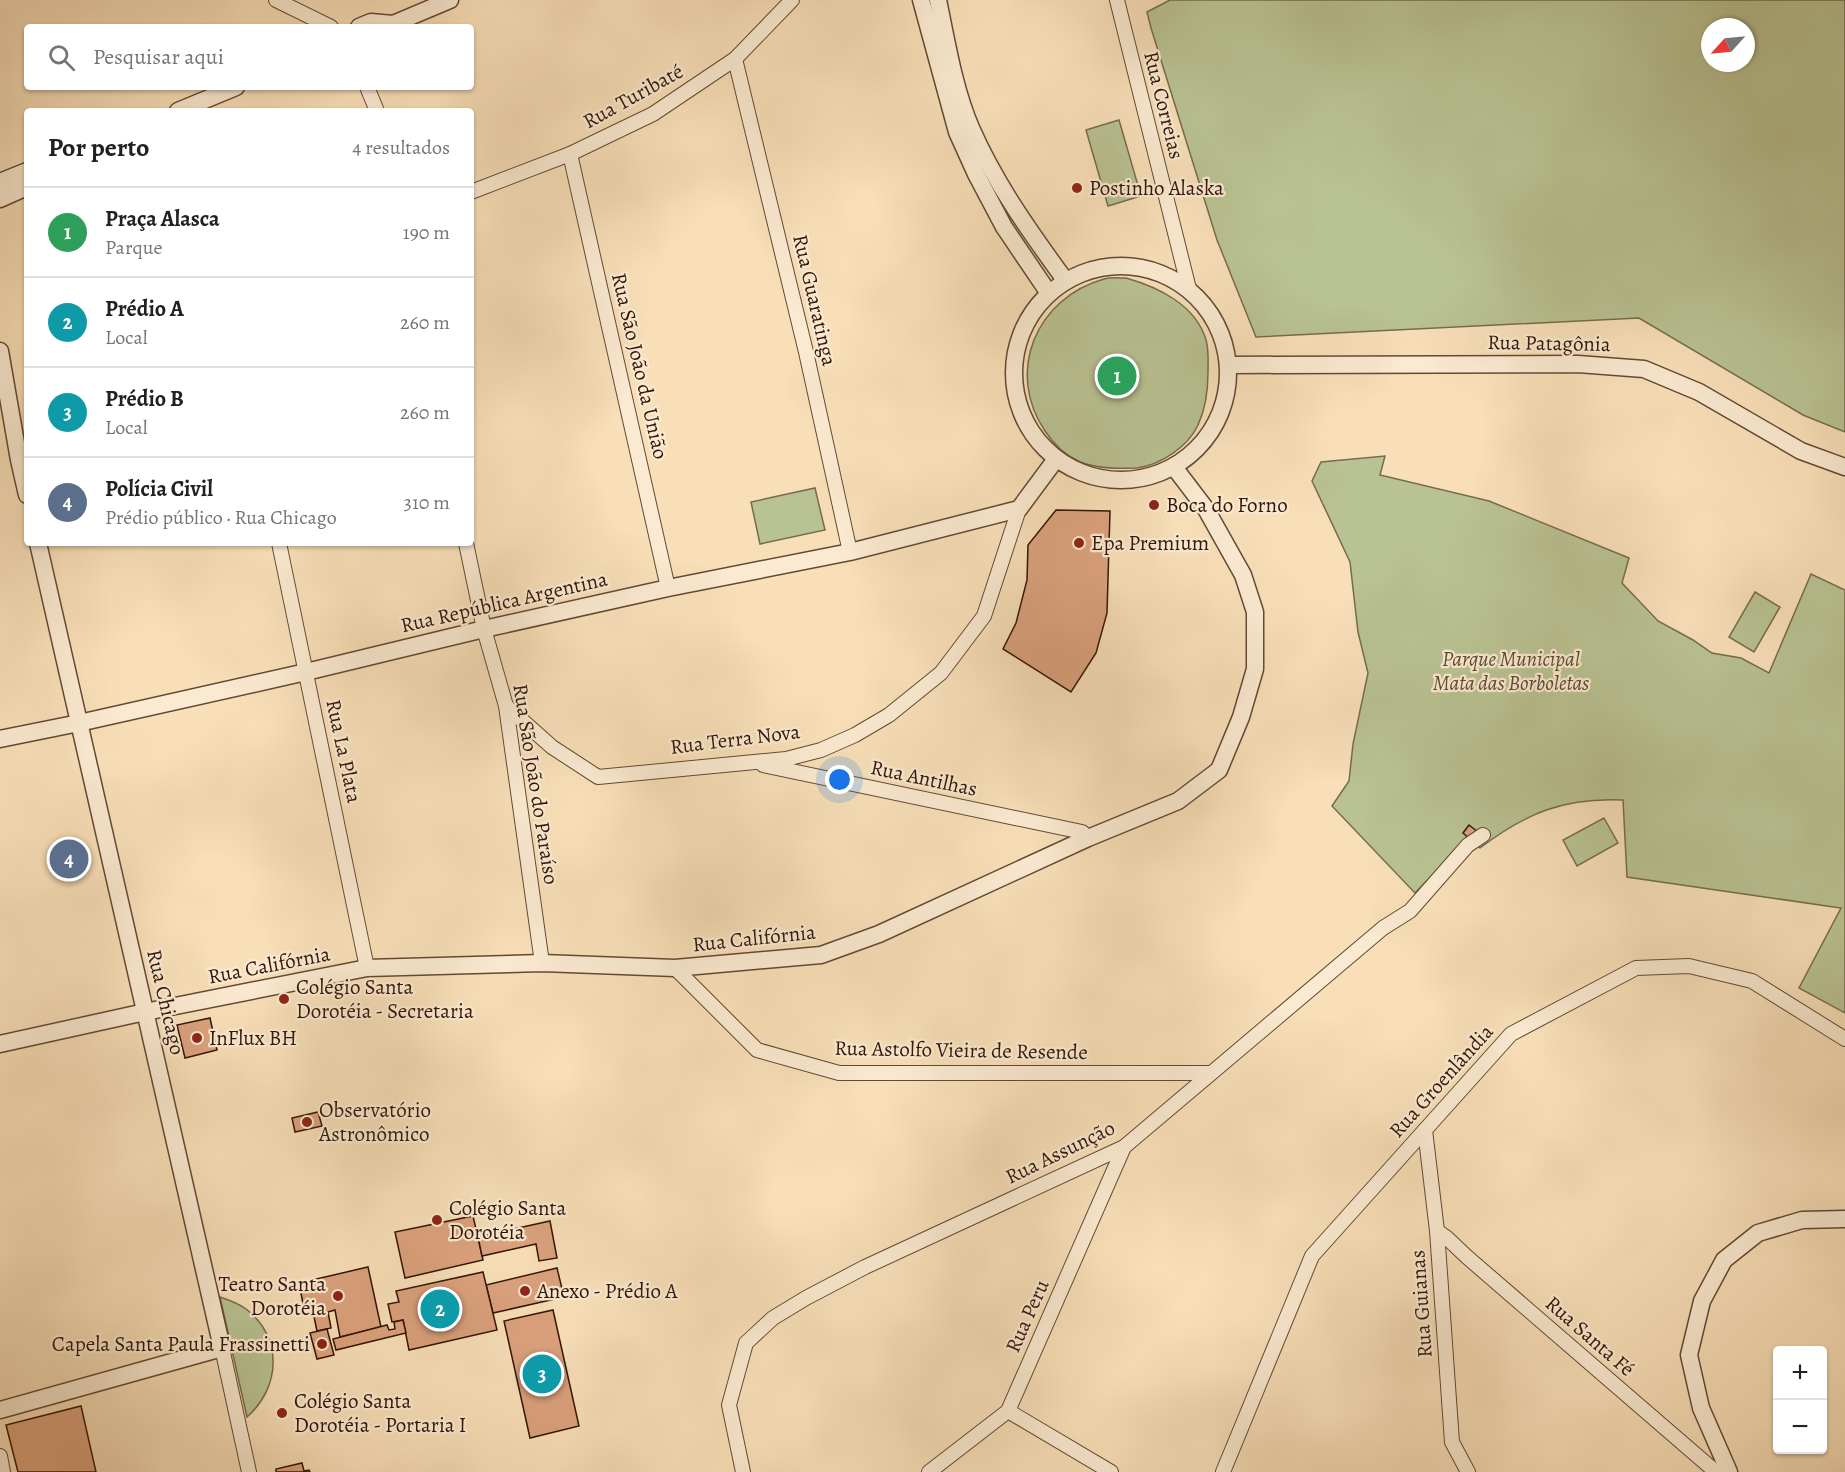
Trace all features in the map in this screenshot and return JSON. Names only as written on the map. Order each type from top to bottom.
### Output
[{"type":"street","points":[[276,0],[325,24]]},
{"type":"street","points":[[393,24],[450,0]]},
{"type":"street","name":"Rua Turibaté","points":[[474,191],[570,154],[653,114],[735,59],[792,0]]},
{"type":"street","points":[[921,0],[957,132],[1004,227],[1048,292]]},
{"type":"street","points":[[938,0],[958,89],[970,127],[987,162],[1013,206],[1065,280]]},
{"type":"street","name":"Rua Correias","points":[[1117,0],[1189,289]]},
{"type":"street","points":[[367,24],[372,22],[385,24]]},
{"type":"street","name":"Rua Guaratinga","points":[[735,59],[806,352],[850,552]]},
{"type":"street","points":[[185,108],[229,90]]},
{"type":"street","points":[[368,90],[376,108]]},
{"type":"street","name":"Rua São João da União","points":[[570,154],[668,588]]},
{"type":"street","points":[[0,182],[24,172]]},
{"type":"street","points":[[0,199],[24,189]]},
{"type":"street","points":[[1111,265],[1139,266],[1165,274],[1189,289],[1209,310],[1222,336],[1228,365],[1226,395],[1216,424],[1198,448],[1174,467],[1135,480],[1114,481],[1094,477],[1056,459],[1034,436],[1019,408],[1013,377],[1016,346],[1028,317],[1048,292],[1065,280],[1087,269],[1111,265]]},
{"type":"street","points":[[0,351],[24,482]]},
{"type":"street","name":"Rua Patagônia","points":[[1228,365],[1578,364],[1644,369],[1699,392],[1801,451],[1845,467]]},
{"type":"street","name":"Rua Terra Nova","points":[[506,706],[552,747],[598,777],[786,759],[821,750],[855,735],[889,715],[941,674],[984,616],[1019,509],[1056,459]]},
{"type":"street","name":"Rua Califórnia","points":[[0,1044],[145,1012],[367,968],[542,963],[675,968],[821,955],[879,934],[1088,838],[1178,801],[1219,770],[1241,717],[1255,669],[1255,612],[1243,575],[1206,509],[1174,467]]},
{"type":"street","name":"Rua República Argentina","points":[[0,739],[306,672],[668,588],[850,552],[1019,509]]},
{"type":"street","name":"Rua Chicago","points":[[39,546],[249,1472]]},
{"type":"street","name":"Rua La Plata","points":[[280,546],[367,968]]},
{"type":"street","name":"Rua São João do Paraíso","points":[[467,546],[484,629],[506,706],[542,963]]},
{"type":"street","name":"Rua Antilhas","points":[[750,762],[1082,832],[1088,838]]},
{"type":"street","name":"Rua Assunção","points":[[743,1472],[729,1405],[746,1343],[773,1318],[865,1267],[1124,1147],[1383,928],[1410,910],[1468,845],[1483,836]]},
{"type":"street","name":"Rua Groenlândia","points":[[1223,1472],[1312,1256],[1511,1034],[1636,968],[1689,966],[1752,981],[1845,1039]]},
{"type":"street","name":"Rua Astolfo Vieira de Resende","points":[[675,968],[757,1050],[839,1073],[1211,1073]]},
{"type":"street","name":"Rua Guianas","points":[[1425,1130],[1437,1232],[1452,1442],[1468,1472]]},
{"type":"street","name":"Rua Peru","points":[[929,1472],[1008,1411],[1124,1147]]},
{"type":"street","points":[[1729,1472],[1701,1408],[1689,1355],[1702,1301],[1724,1260],[1758,1233],[1802,1220],[1845,1219]]},
{"type":"street","name":"Rua Santa Fé","points":[[1437,1232],[1448,1238],[1467,1257],[1716,1472]]},
{"type":"street","points":[[0,1410],[222,1348]]},
{"type":"street","points":[[1008,1411],[1112,1472]]},
{"type":"street","points":[[0,1456],[3,1472]]},
{"type":"green space","points":[[1170,0],[1845,0],[1845,432],[1803,415],[1639,318],[1256,337],[1217,240],[1147,12]]},
{"type":"green space","points":[[1119,120],[1141,196],[1108,206],[1086,130]]},
{"type":"green space","points":[[1126,278],[1163,292],[1185,307],[1194,317],[1207,344],[1207,393],[1198,425],[1187,441],[1172,454],[1155,463],[1137,468],[1100,467],[1085,464],[1068,455],[1045,431],[1033,408],[1028,385],[1028,362],[1034,340],[1045,320],[1060,302],[1080,289],[1104,279]]},
{"type":"green space","name":"Parque Municipal Mata das Borboletas","points":[[1385,456],[1380,475],[1489,501],[1629,558],[1622,583],[1658,621],[1712,653],[1741,658],[1769,673],[1811,574],[1845,590],[1845,1013],[1799,988],[1841,908],[1627,877],[1623,800],[1583,801],[1547,810],[1514,825],[1480,848],[1468,838],[1415,893],[1332,806],[1349,781],[1353,744],[1368,673],[1358,632],[1350,562],[1312,481],[1321,462]]},
{"type":"green space","points":[[815,488],[825,530],[760,544],[751,502]]},
{"type":"green space","points":[[1755,592],[1780,607],[1754,652],[1729,637]]},
{"type":"green space","points":[[1604,818],[1618,843],[1577,866],[1563,840]]},
{"type":"green space","points":[[220,1297],[243,1307],[258,1320],[267,1333],[272,1348],[271,1377],[266,1391],[258,1405],[247,1417]]},
{"type":"building","points":[[1056,510],[1110,511],[1107,613],[1096,653],[1071,692],[1003,649],[1016,623],[1027,580],[1028,545]]},
{"type":"building","points":[[1469,825],[1478,832],[1471,840],[1463,833]]},
{"type":"building","name":"InFlux BH","points":[[210,1018],[217,1050],[185,1058],[177,1025]]},
{"type":"building","name":"Observatório Astronômico","points":[[318,1112],[322,1126],[295,1132],[292,1118]]},
{"type":"building","points":[[473,1216],[483,1260],[405,1278],[395,1232]]},
{"type":"building","points":[[550,1221],[557,1258],[539,1261],[536,1244],[482,1256],[478,1237]]},
{"type":"building","name":"Teatro Santa Dorotéia","points":[[368,1267],[381,1327],[340,1337],[335,1310],[328,1312],[331,1328],[317,1331],[313,1312],[305,1314],[299,1283]]},
{"type":"building","name":"Anexo - Prédio A","points":[[557,1268],[564,1297],[493,1313],[486,1285]]},
{"type":"building","points":[[483,1272],[497,1330],[409,1350],[403,1320],[392,1322],[388,1304],[399,1302],[396,1291]]},
{"type":"building","points":[[553,1310],[579,1426],[530,1438],[504,1321]]},
{"type":"building","points":[[403,1320],[406,1333],[336,1350],[333,1339],[387,1325],[389,1330],[395,1329],[394,1322]]},
{"type":"building","name":"Capela Santa Paula Frassinetti","points":[[327,1329],[334,1355],[317,1359],[310,1333]]},
{"type":"building","points":[[81,1406],[96,1472],[18,1472],[6,1425]]},
{"type":"building","points":[[302,1463],[304,1471],[309,1470],[310,1472],[276,1472],[276,1469]]},
{"type":"place","name":"Postinho Alaska","points":[[1077,188]]},
{"type":"place","name":"Praça Alasca","points":[[1117,376]]},
{"type":"place","name":"Boca do Forno","points":[[1154,505]]},
{"type":"place","name":"Epa Premium","points":[[1079,543]]},
{"type":"place","name":"Polícia Civil","points":[[69,859]]},
{"type":"place","name":"Colégio Santa Dorotéia - Secretaria","points":[[284,999]]},
{"type":"place","name":"InFlux BH","points":[[197,1038]]},
{"type":"place","name":"Observatório Astronômico","points":[[307,1122]]},
{"type":"place","name":"Colégio Santa Dorotéia","points":[[437,1220]]},
{"type":"place","name":"Anexo - Prédio A","points":[[525,1291]]},
{"type":"place","name":"Teatro Santa Dorotéia","points":[[338,1296]]},
{"type":"place","name":"Prédio A","points":[[440,1309]]},
{"type":"place","name":"Capela Santa Paula Frassinetti","points":[[322,1344]]},
{"type":"place","name":"Prédio B","points":[[542,1374]]},
{"type":"place","name":"Colégio Santa Dorotéia - Portaria I","points":[[282,1413]]}]
